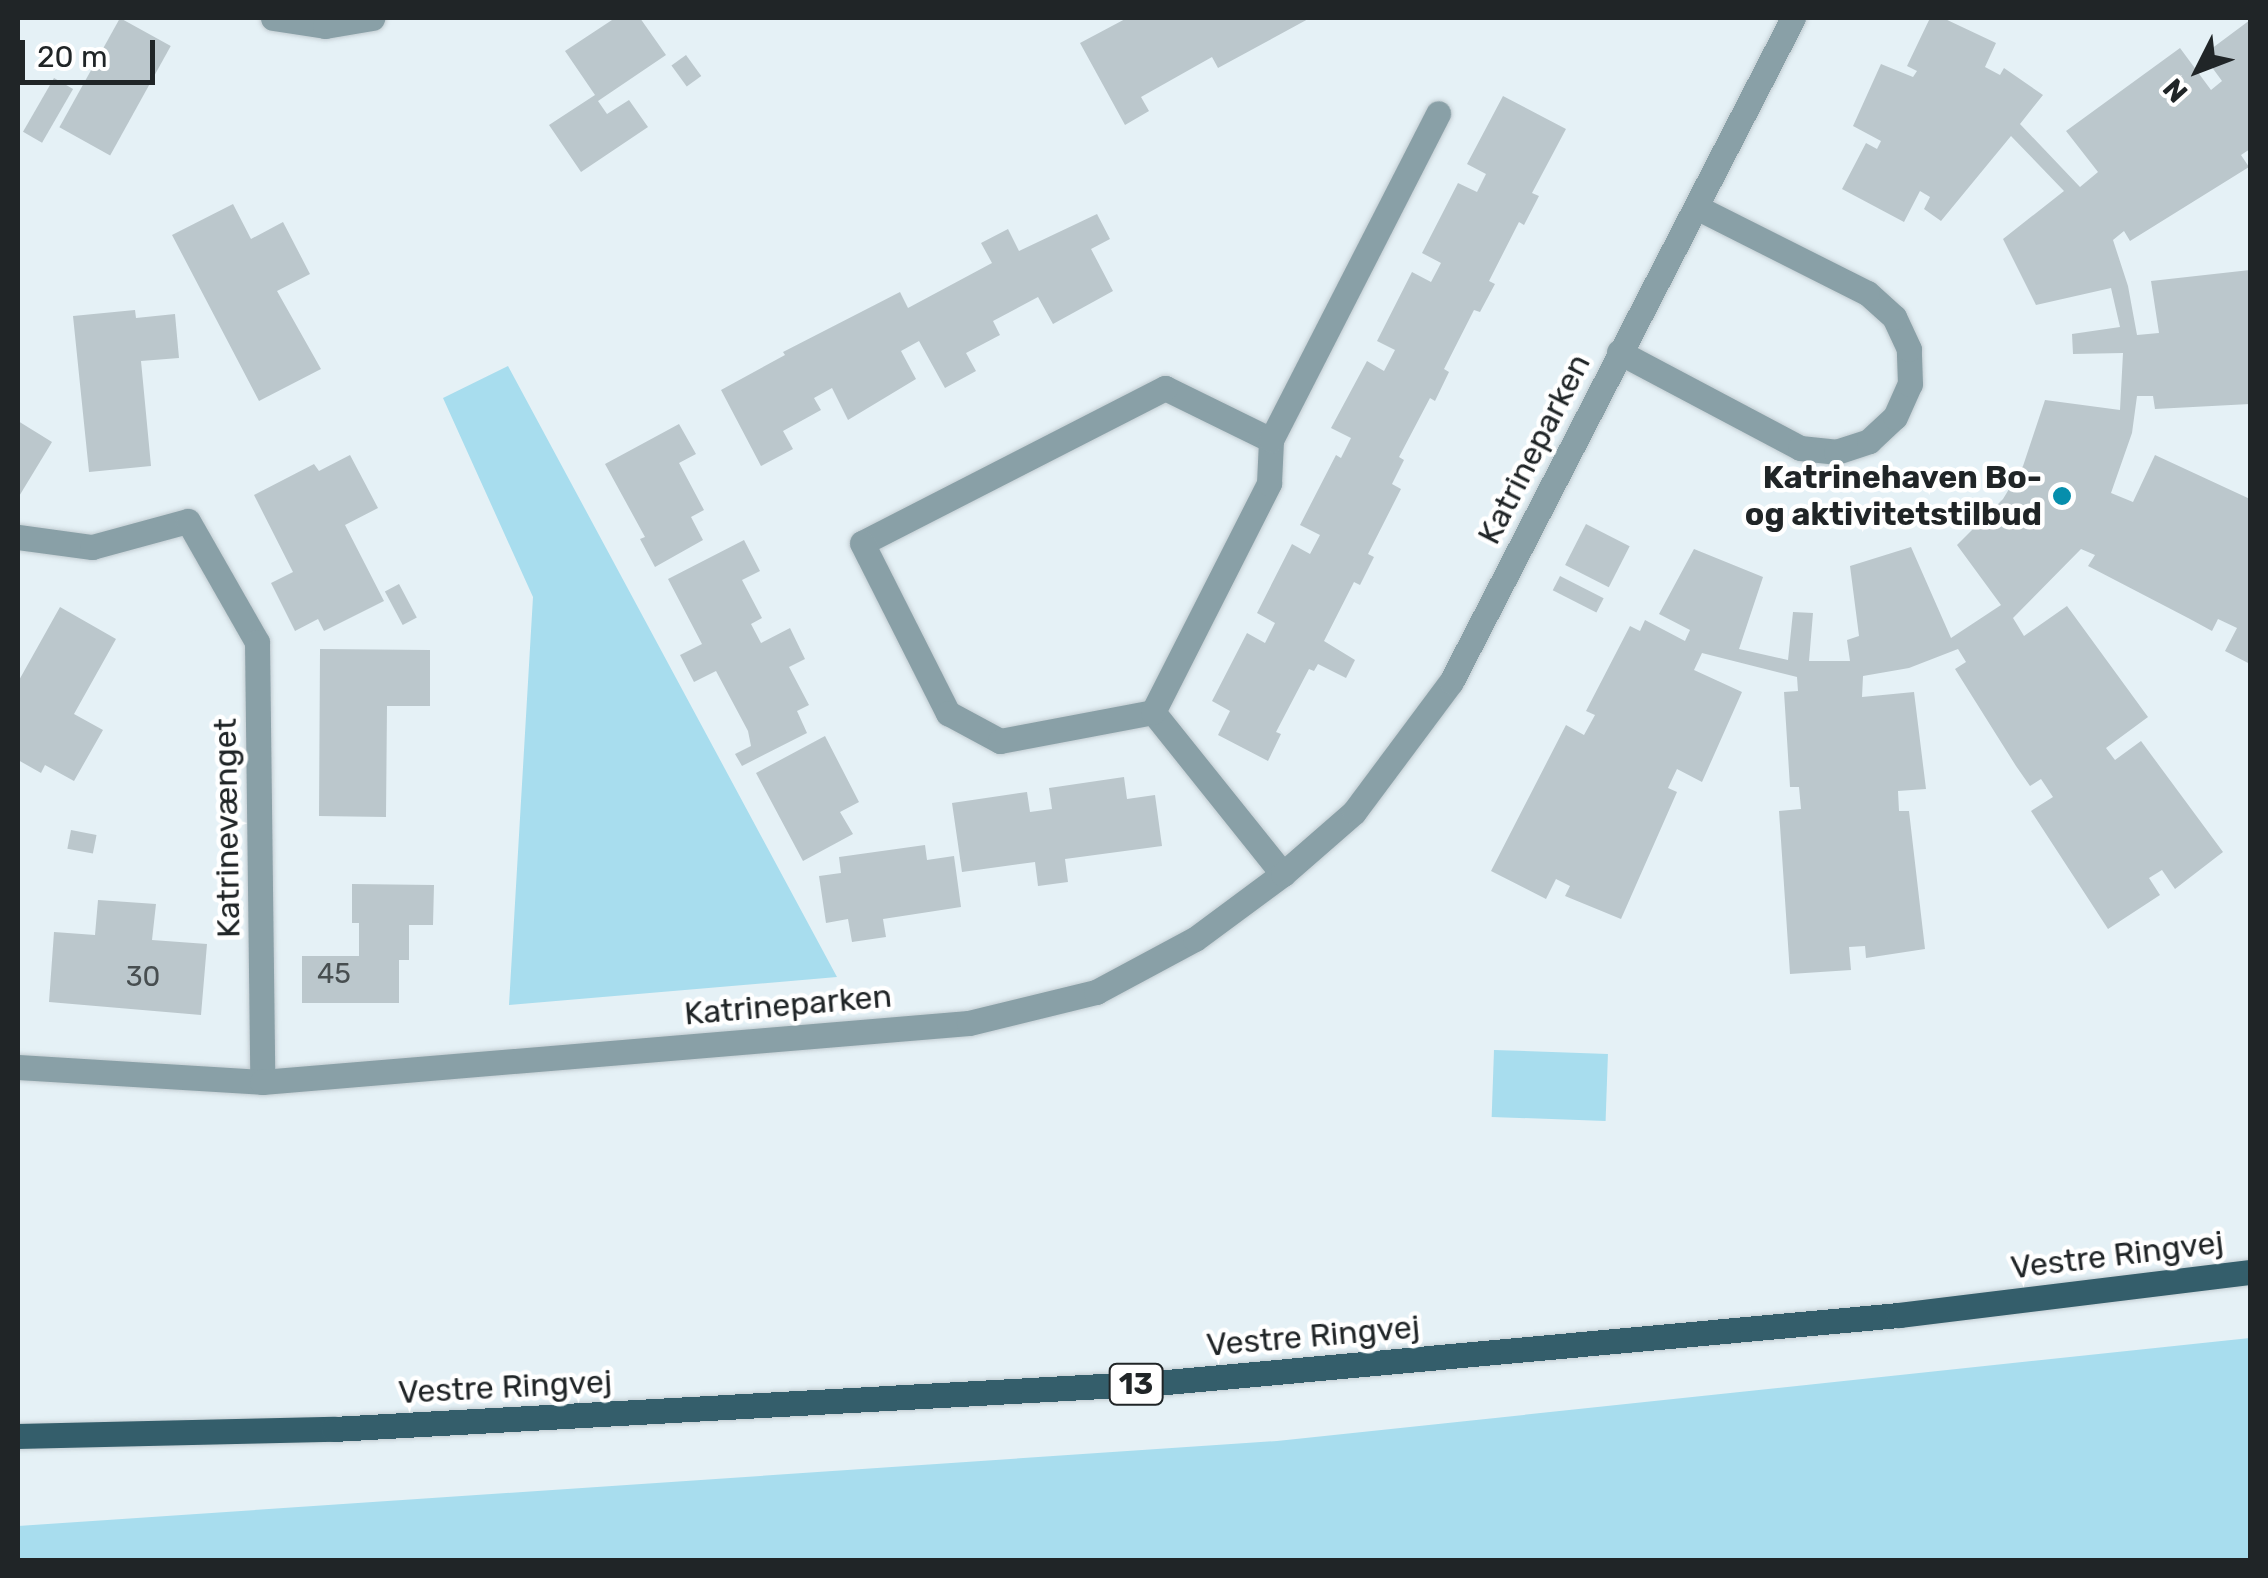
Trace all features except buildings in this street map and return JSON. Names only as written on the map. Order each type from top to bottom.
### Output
[{"type":"main road","name":"Vestre Ringvej","points":[[18,1436],[333,1429],[1156,1383],[1898,1314],[2250,1272]]},
{"type":"street","points":[[274,18],[325,26],[372,18]]},
{"type":"street","name":"Katrineparken","points":[[262,1082],[969,1023],[1096,992],[1195,940],[1283,874],[1354,812],[1451,682],[1793,18]]},
{"type":"street","points":[[1152,712],[1270,482],[1272,440],[1438,113]]},
{"type":"street","points":[[1619,352],[1800,448],[1836,452],[1869,441],[1895,418],[1910,384],[1909,349],[1894,317],[1867,293],[1696,208]]},
{"type":"street","points":[[1152,712],[1000,741],[948,713],[862,543],[1165,388],[1272,440]]},
{"type":"street","name":"Katrinevænget","points":[[18,537],[92,547],[188,521],[257,642],[262,1082]]},
{"type":"street","points":[[1152,712],[1283,874]]},
{"type":"street","points":[[18,1067],[262,1082]]},
{"type":"shaded area","points":[[508,366],[837,977],[509,1005],[533,597],[443,398]]},
{"type":"shaded area","points":[[1494,1050],[1608,1054],[1606,1121],[1492,1117]]},
{"type":"shaded area","points":[[2250,1338],[2250,1560],[18,1560],[18,1526],[1277,1441]]},
{"type":"place","name":"Katrinehaven Bo- og aktivitetstilbud","points":[[2062,496]]}]
